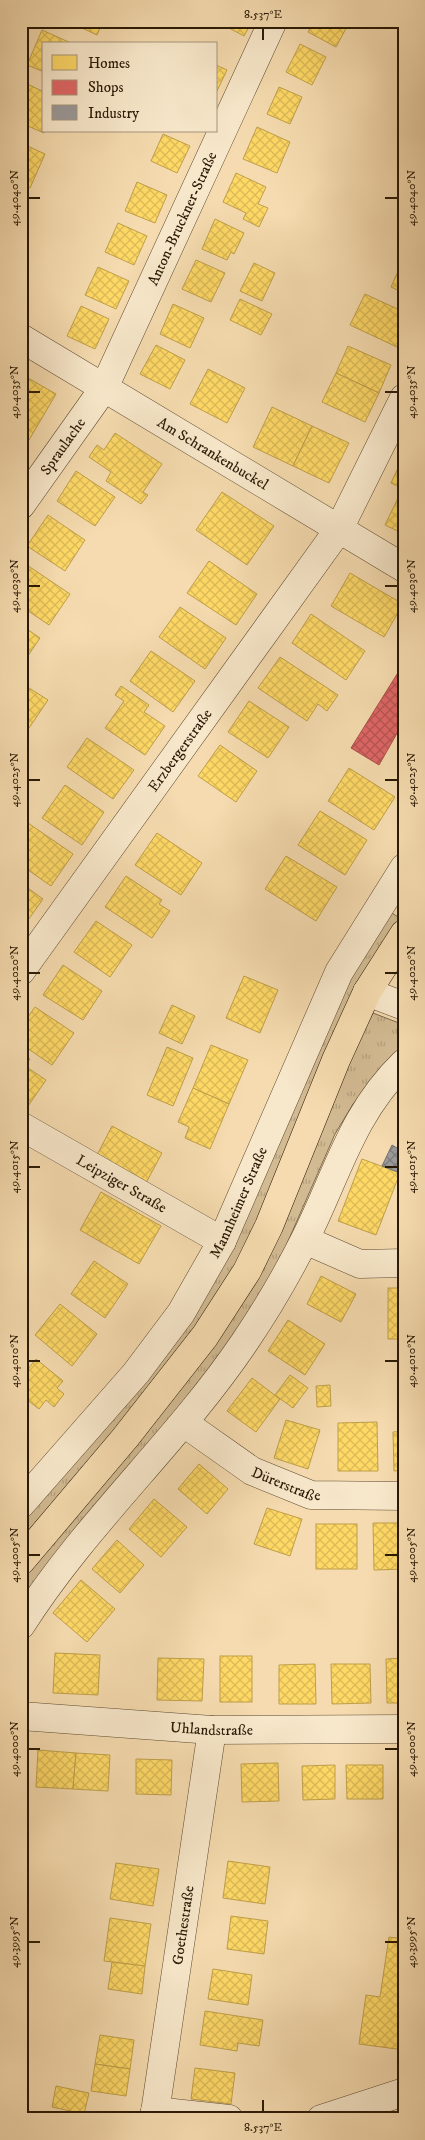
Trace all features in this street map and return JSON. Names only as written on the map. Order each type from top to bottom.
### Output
[{"type":"main road","points":[[21,1561],[125,1438],[205,1336],[246,1271],[269,1226],[336,1060],[368,992],[404,934]]},
{"type":"street","name":"Anton-Bruckner-Straße","points":[[104,388],[273,21]]},
{"type":"street","name":"Am Schrankenbuckel","points":[[21,338],[404,568]]},
{"type":"street","name":"Spraulache","points":[[21,505],[104,388]]},
{"type":"street","name":"Erzbergerstraße","points":[[21,971],[339,529],[404,398]]},
{"type":"street","name":"Mannheimer Straße","points":[[21,1504],[141,1366],[181,1312],[222,1241],[339,972],[404,868]]},
{"type":"street","points":[[368,992],[404,1006]]},
{"type":"street","points":[[21,1625],[62,1567],[184,1423],[244,1343],[305,1240],[353,1130],[386,1080],[404,1063]]},
{"type":"street","name":"Leipziger Straße","points":[[21,1126],[222,1241]]},
{"type":"street","points":[[305,1240],[360,1264],[404,1262]]},
{"type":"street","name":"Dürerstraße","points":[[184,1423],[252,1471],[311,1495],[404,1496]]},
{"type":"street","name":"Uhlandstraße","points":[[21,1716],[212,1730],[404,1729]]},
{"type":"street","name":"Goethestraße","points":[[154,2115],[212,1730]]},
{"type":"street","points":[[321,2119],[404,2092]]},
{"type":"street","points":[[154,2115],[229,2119]]},
{"type":"green space","points":[[386,909],[401,919],[360,986],[281,1172],[227,1281],[205,1316],[156,1383],[21,1541],[21,1518],[134,1387],[342,981]]},
{"type":"green space","points":[[373,1013],[399,1023],[404,1030],[401,1049],[353,1104],[335,1134],[271,1280],[244,1325],[21,1607],[21,1580],[166,1407]]},
{"type":"building: Homes","points":[[67,21],[103,21],[97,35]]},
{"type":"building: Homes","points":[[216,21],[252,21],[244,36]]},
{"type":"building: Homes","points":[[314,21],[350,21],[336,47],[308,32]]},
{"type":"building: Homes","points":[[42,30],[69,42],[42,42],[42,71],[27,65]]},
{"type":"building: Homes","points":[[300,44],[326,57],[312,85],[286,72]]},
{"type":"building: Homes","points":[[218,66],[227,70],[218,89]]},
{"type":"building: Homes","points":[[21,81],[42,91],[42,132],[44,133],[21,123]]},
{"type":"building: Homes","points":[[279,87],[302,97],[290,124],[267,114]]},
{"type":"building: Homes","points":[[257,127],[290,142],[277,173],[243,159]]},
{"type":"building: Homes","points":[[163,134],[190,146],[177,173],[151,161]]},
{"type":"building: Homes","points":[[21,143],[45,154],[30,188],[21,184]]},
{"type":"building: Homes","points":[[236,173],[266,187],[258,204],[268,208],[259,227],[243,219],[246,213],[223,202]]},
{"type":"building: Homes","points":[[137,182],[167,195],[155,223],[125,211]]},
{"type":"building: Homes","points":[[215,219],[244,233],[234,254],[231,252],[227,260],[202,249]]},
{"type":"building: Homes","points":[[118,223],[147,236],[134,265],[105,252]]},
{"type":"building: Homes","points":[[196,260],[225,273],[211,302],[182,289]]},
{"type":"building: Homes","points":[[404,260],[404,293],[391,287]]},
{"type":"building: Homes","points":[[254,263],[275,273],[262,301],[240,291]]},
{"type":"building: Homes","points":[[98,267],[129,281],[116,309],[85,295]]},
{"type":"building: Homes","points":[[365,294],[404,312],[404,333],[397,347],[350,325]]},
{"type":"building: Homes","points":[[240,299],[272,314],[261,335],[230,320]]},
{"type":"building: Homes","points":[[173,304],[204,318],[190,348],[160,334]]},
{"type":"building: Homes","points":[[81,306],[109,319],[95,349],[67,336]]},
{"type":"building: Homes","points":[[156,345],[185,360],[170,389],[140,374]]},
{"type":"building: Homes","points":[[348,346],[391,365],[379,393],[336,373]]},
{"type":"building: Homes","points":[[208,369],[245,388],[227,423],[190,404]]},
{"type":"building: Homes","points":[[336,373],[379,393],[365,422],[322,402]]},
{"type":"building: Homes","points":[[21,374],[56,394],[29,440],[21,435]]},
{"type":"building: Homes","points":[[272,407],[312,426],[293,466],[253,447]]},
{"type":"building: Homes","points":[[312,426],[349,443],[329,483],[293,466]]},
{"type":"building: Homes","points":[[115,433],[162,464],[143,492],[148,495],[141,504],[106,481],[111,472],[89,457],[97,445],[104,450]]},
{"type":"building: Homes","points":[[404,455],[404,489],[391,483]]},
{"type":"building: Homes","points":[[76,471],[115,497],[95,526],[57,501]]},
{"type":"building: Homes","points":[[222,492],[274,526],[247,565],[196,530]]},
{"type":"building: Homes","points":[[399,496],[404,499],[404,534],[385,525]]},
{"type":"building: Homes","points":[[48,515],[85,540],[65,571],[27,546]]},
{"type":"building: Homes","points":[[21,561],[70,594],[49,625],[21,606]]},
{"type":"building: Homes","points":[[209,561],[257,594],[236,625],[187,593]]},
{"type":"building: Homes","points":[[350,573],[403,604],[384,637],[331,606]]},
{"type":"building: Homes","points":[[180,607],[226,638],[205,669],[159,637]]},
{"type":"building: Homes","points":[[311,614],[365,651],[346,680],[292,643]]},
{"type":"building: Homes","points":[[21,625],[40,638],[21,666]]},
{"type":"building: Homes","points":[[151,651],[195,681],[173,712],[130,681]]},
{"type":"building: Homes","points":[[280,657],[338,695],[327,711],[318,704],[307,721],[258,688]]},
{"type":"building: Homes","points":[[26,686],[48,700],[27,731],[21,728],[21,693]]},
{"type":"building: Homes","points":[[121,686],[149,705],[144,712],[165,726],[145,755],[105,728],[124,701],[115,695]]},
{"type":"building: Homes","points":[[249,701],[289,727],[268,758],[228,732]]},
{"type":"building: Homes","points":[[87,738],[134,770],[113,799],[67,767]]},
{"type":"building: Homes","points":[[220,745],[257,771],[236,802],[198,776]]},
{"type":"building: Homes","points":[[349,768],[395,797],[374,830],[328,801]]},
{"type":"building: Homes","points":[[65,785],[104,812],[82,845],[42,818]]},
{"type":"building: Homes","points":[[320,811],[367,840],[345,875],[298,845]]},
{"type":"building: Homes","points":[[28,823],[73,854],[51,886],[21,865],[21,833]]},
{"type":"building: Homes","points":[[157,833],[202,863],[181,895],[135,865]]},
{"type":"building: Homes","points":[[286,856],[337,887],[316,921],[265,889]]},
{"type":"building: Homes","points":[[126,876],[162,900],[159,904],[170,911],[152,938],[105,907]]},
{"type":"building: Homes","points":[[21,883],[43,899],[21,930]]},
{"type":"building: Homes","points":[[96,921],[132,945],[110,977],[74,952]]},
{"type":"building: Homes","points":[[63,965],[102,991],[83,1020],[43,995]]},
{"type":"building: Homes","points":[[244,976],[278,990],[260,1033],[226,1018]]},
{"type":"building: Homes","points":[[172,1005],[195,1016],[182,1044],[159,1033]]},
{"type":"building: Homes","points":[[35,1007],[74,1033],[52,1065],[21,1044],[21,1027]]},
{"type":"building: Homes","points":[[211,1045],[248,1060],[229,1104],[193,1088]]},
{"type":"building: Homes","points":[[167,1047],[193,1058],[173,1106],[147,1095]]},
{"type":"building: Homes","points":[[21,1054],[30,1059],[25,1066],[46,1080],[26,1109],[21,1106]]},
{"type":"building: Homes","points":[[193,1088],[229,1104],[210,1149],[185,1138],[189,1127],[178,1122]]},
{"type":"building: Homes","points":[[112,1126],[162,1153],[146,1183],[96,1157]]},
{"type":"building: Homes","points":[[21,1147],[27,1150],[21,1160]]},
{"type":"building: Homes","points":[[362,1159],[400,1173],[376,1235],[338,1221]]},
{"type":"building: Homes","points":[[101,1192],[161,1226],[139,1264],[80,1230]]},
{"type":"building: Homes","points":[[94,1261],[128,1284],[105,1318],[71,1294]]},
{"type":"building: Homes","points":[[321,1276],[356,1294],[341,1322],[307,1304]]},
{"type":"building: Homes","points":[[388,1288],[404,1288],[404,1339],[388,1339]]},
{"type":"building: Homes","points":[[60,1304],[97,1334],[72,1366],[35,1335]]},
{"type":"building: Homes","points":[[288,1320],[325,1344],[305,1375],[268,1351]]},
{"type":"building: Homes","points":[[36,1359],[63,1381],[57,1388],[64,1394],[54,1407],[46,1400],[39,1409],[21,1395],[21,1378]]},
{"type":"building: Homes","points":[[290,1375],[308,1388],[293,1408],[275,1395]]},
{"type":"building: Homes","points":[[252,1378],[280,1399],[256,1432],[227,1411]]},
{"type":"building: Homes","points":[[330,1385],[331,1406],[317,1407],[316,1386]]},
{"type":"building: Homes","points":[[21,1417],[29,1423],[21,1432]]},
{"type":"building: Homes","points":[[286,1420],[320,1430],[308,1469],[274,1458]]},
{"type":"building: Homes","points":[[377,1422],[378,1471],[338,1471],[338,1423]]},
{"type":"building: Homes","points":[[404,1431],[404,1470],[394,1471],[393,1432]]},
{"type":"building: Homes","points":[[199,1464],[228,1489],[207,1514],[178,1489]]},
{"type":"building: Homes","points":[[154,1499],[187,1527],[161,1557],[129,1529]]},
{"type":"building: Homes","points":[[267,1508],[302,1519],[290,1556],[254,1544]]},
{"type":"building: Homes","points":[[373,1523],[404,1523],[404,1569],[374,1570]]},
{"type":"building: Homes","points":[[316,1524],[357,1524],[357,1569],[316,1569]]},
{"type":"building: Homes","points":[[117,1540],[144,1565],[120,1593],[92,1569]]},
{"type":"building: Homes","points":[[81,1580],[115,1609],[87,1642],[53,1613]]},
{"type":"building: Homes","points":[[55,1653],[100,1655],[98,1695],[53,1693]]},
{"type":"building: Homes","points":[[220,1656],[252,1656],[252,1702],[220,1702]]},
{"type":"building: Homes","points":[[158,1658],[204,1659],[202,1701],[157,1700]]},
{"type":"building: Homes","points":[[404,1658],[404,1703],[387,1703],[386,1659]]},
{"type":"building: Homes","points":[[315,1664],[316,1704],[279,1704],[279,1665]]},
{"type":"building: Homes","points":[[331,1664],[370,1664],[371,1703],[332,1704]]},
{"type":"building: Homes","points":[[38,1750],[76,1753],[73,1789],[36,1787]]},
{"type":"building: Homes","points":[[76,1753],[110,1755],[108,1791],[73,1789]]},
{"type":"building: Homes","points":[[136,1759],[172,1760],[171,1795],[136,1794]]},
{"type":"building: Homes","points":[[278,1763],[279,1801],[242,1802],[241,1764]]},
{"type":"building: Homes","points":[[335,1765],[335,1799],[303,1800],[302,1766]]},
{"type":"building: Homes","points":[[346,1765],[383,1765],[383,1799],[347,1799]]},
{"type":"building: Homes","points":[[228,1861],[270,1867],[265,1904],[223,1898]]},
{"type":"building: Homes","points":[[116,1863],[159,1869],[153,1906],[110,1899]]},
{"type":"building: Homes","points":[[231,1916],[268,1921],[264,1954],[227,1949]]},
{"type":"building: Homes","points":[[110,1918],[151,1924],[145,1966],[104,1961]]},
{"type":"building: Homes","points":[[389,1937],[404,1939],[404,2050],[359,2044],[366,1995],[380,1997]]},
{"type":"building: Homes","points":[[112,1962],[145,1966],[142,1994],[108,1989]]},
{"type":"building: Homes","points":[[213,1969],[252,1975],[248,2005],[208,1999]]},
{"type":"building: Homes","points":[[205,2011],[263,2020],[259,2046],[238,2043],[237,2051],[200,2045]]},
{"type":"building: Homes","points":[[100,2035],[134,2040],[130,2069],[95,2064]]},
{"type":"building: Homes","points":[[95,2064],[130,2069],[126,2096],[91,2091]]},
{"type":"building: Homes","points":[[195,2068],[235,2073],[231,2104],[191,2099]]},
{"type":"building: Homes","points":[[56,2086],[89,2093],[84,2114],[52,2107]]},
{"type":"building: Shops","points":[[404,663],[404,721],[379,765],[351,748]]},
{"type":"building: Industry","points":[[392,1145],[404,1152],[404,1178],[399,1176],[400,1173],[382,1166]]}]
